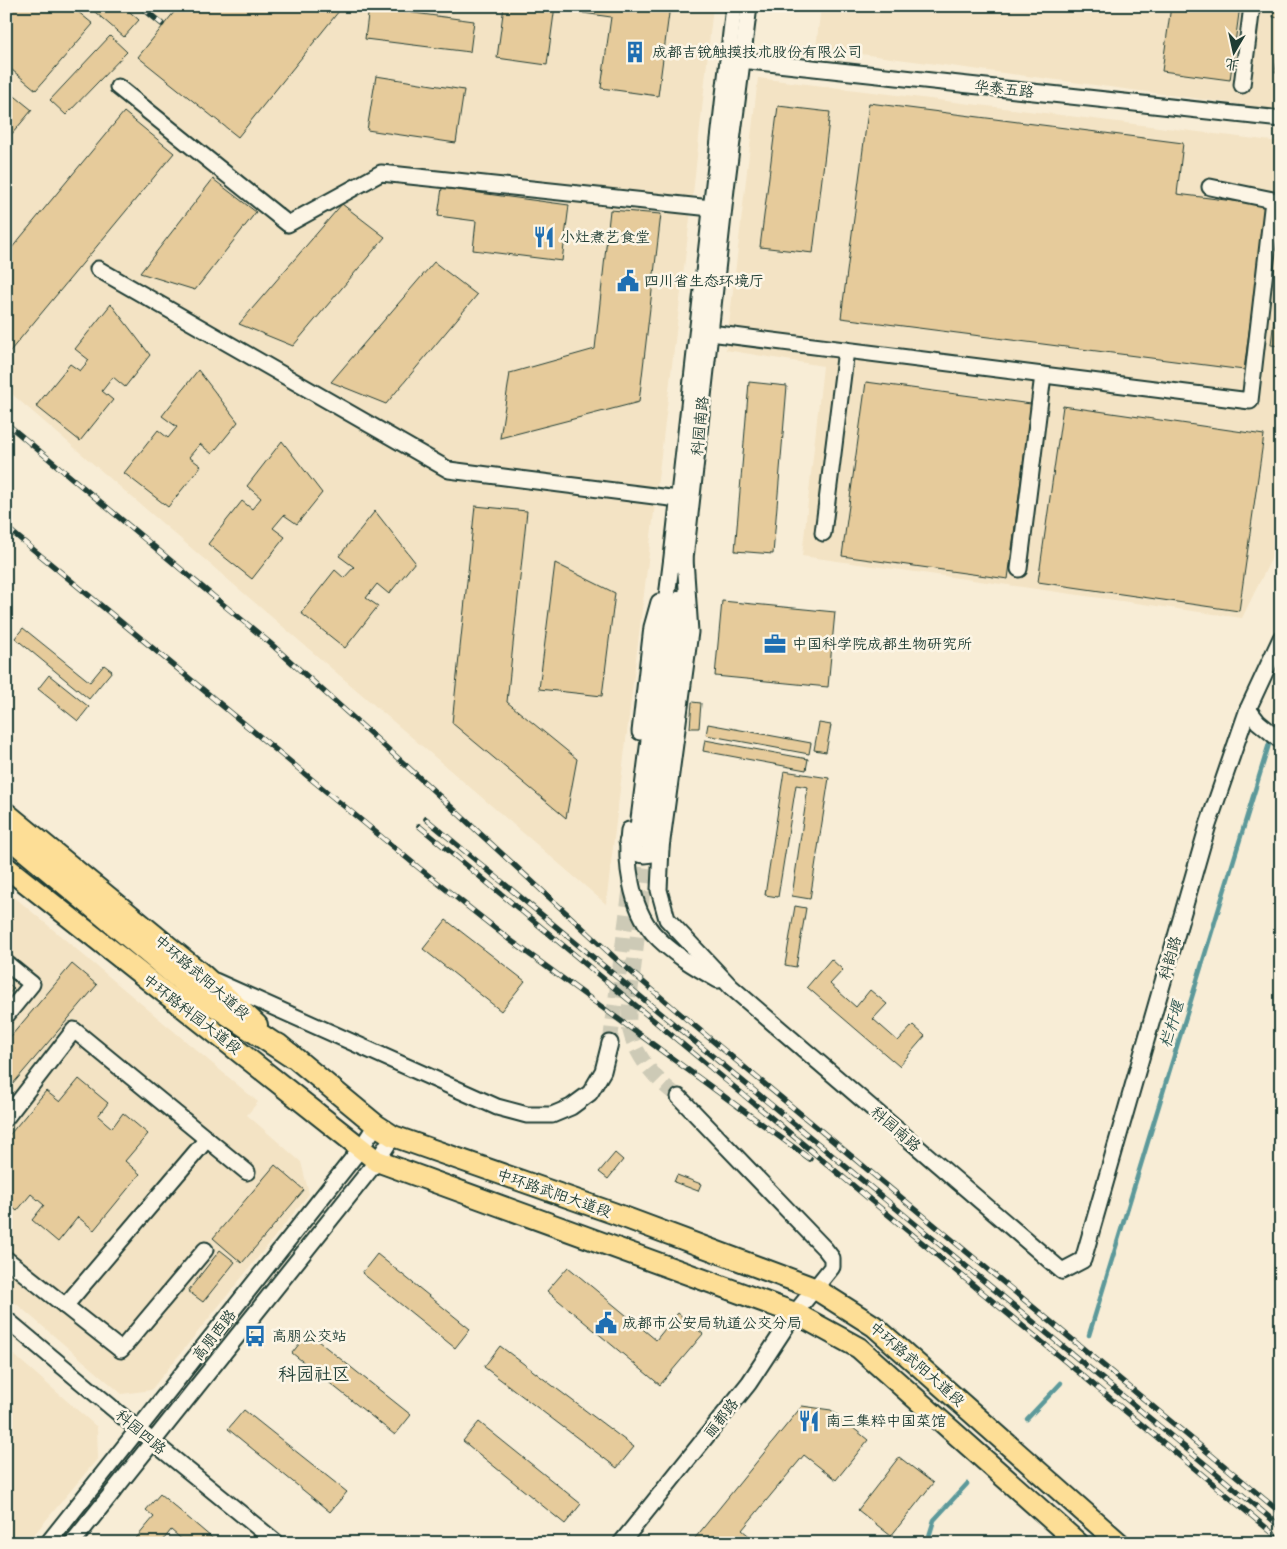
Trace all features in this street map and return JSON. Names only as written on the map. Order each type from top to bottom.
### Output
[{"type":"highway","points":[[6,834],[290,1055]]},
{"type":"main road","name":"中环路武阳大道段","points":[[6,813],[202,986]]},
{"type":"main road","name":"中环路科园大道段","points":[[6,867],[377,1161]]},
{"type":"main road","name":"中环路武阳大道段","points":[[290,1055],[376,1125],[393,1136],[814,1288],[874,1326],[1119,1543]]},
{"type":"main road","name":"中环路武阳大道段","points":[[377,1161],[795,1313],[859,1348],[1078,1543]]},
{"type":"street","name":"科园南路","points":[[644,844],[678,558],[710,333],[734,59],[734,6]]},
{"type":"street","name":"科园南路","points":[[678,558],[678,499],[711,208],[734,59],[749,6]]},
{"type":"street","points":[[1242,85],[1252,6]]},
{"type":"street","name":"华泰五路","points":[[734,59],[1281,119]]},
{"type":"street","points":[[118,86],[288,224],[381,173],[711,208]]},
{"type":"street","points":[[710,333],[1250,401],[1273,200],[1210,187]]},
{"type":"street","points":[[98,269],[449,470],[678,499]]},
{"type":"street","points":[[823,533],[846,350]]},
{"type":"street","points":[[1019,570],[1043,375]]},
{"type":"street","points":[[678,558],[652,627],[644,844],[667,919],[731,987]]},
{"type":"street","name":"科韵路","points":[[1062,1271],[1084,1260],[1208,825],[1248,709],[1281,638]]},
{"type":"street","points":[[1248,709],[1258,722],[1281,741]]},
{"type":"street","points":[[644,844],[629,872],[638,907],[652,932],[670,949],[695,967],[731,987]]},
{"type":"street","points":[[6,963],[32,984],[6,1016]]},
{"type":"street","points":[[202,986],[497,1107],[527,1115],[552,1115],[571,1107],[590,1093],[603,1071],[610,1044]]},
{"type":"street","name":"科园南路","points":[[731,987],[1062,1271]]},
{"type":"street","points":[[6,1118],[74,1030],[247,1172]]},
{"type":"street","name":"丽都路","points":[[621,1543],[749,1383],[795,1313],[832,1267],[832,1258],[825,1249],[679,1098]]},
{"type":"street","name":"高朋西路","points":[[48,1543],[361,1148],[376,1125]]},
{"type":"street","name":"高朋西路","points":[[72,1543],[377,1161],[393,1136]]},
{"type":"street","points":[[65,1306],[207,1139]]},
{"type":"street","points":[[6,1259],[122,1350],[204,1250]]},
{"type":"street","name":"科园四路","points":[[6,1319],[277,1543]]},
{"type":"shaded area","points":[[6,6],[713,6],[693,194],[606,904],[6,389]]},
{"type":"shaded area","points":[[821,6],[1281,6],[1281,110],[816,48]]},
{"type":"shaded area","points":[[758,78],[1281,142],[1281,539],[1242,618],[802,556],[823,366],[726,350]]},
{"type":"shaded area","points":[[6,890],[258,1102],[247,1115],[301,1162],[309,1194],[151,1390],[122,1394],[6,1295]]},
{"type":"shaded area","points":[[6,1348],[97,1427],[98,1458],[27,1543],[6,1543]]},
{"type":"building","points":[[6,6],[71,6],[93,24],[36,90],[6,65]]},
{"type":"building","points":[[88,6],[123,6],[139,20],[124,37]]},
{"type":"building","points":[[179,6],[343,6],[238,137],[138,57]]},
{"type":"building","points":[[504,6],[555,6],[547,65],[497,58]]},
{"type":"building","name":"成都吉锐触摸技术股份有限公司","points":[[584,6],[670,6],[658,96],[601,88],[611,17],[583,13]]},
{"type":"building","points":[[1171,6],[1240,6],[1230,80],[1162,71]]},
{"type":"building","points":[[1275,6],[1281,6],[1281,18],[1273,17]]},
{"type":"building","points":[[369,7],[474,21],[470,52],[365,39]]},
{"type":"building","points":[[110,36],[127,52],[66,115],[50,100]]},
{"type":"building","points":[[1279,46],[1281,46],[1281,73],[1275,72]]},
{"type":"building","points":[[376,76],[464,90],[456,143],[367,130]]},
{"type":"building","points":[[6,89],[32,110],[6,141]]},
{"type":"building","points":[[869,103],[1183,143],[1177,194],[1266,205],[1244,370],[841,318]]},
{"type":"building","points":[[778,106],[830,112],[813,253],[760,247]]},
{"type":"building","points":[[124,112],[174,153],[6,356],[6,255]]},
{"type":"building","points":[[213,179],[256,212],[195,290],[140,273]]},
{"type":"building","points":[[442,188],[569,205],[562,261],[473,250],[476,221],[438,216]]},
{"type":"building","points":[[342,204],[385,237],[293,346],[239,324]]},
{"type":"building","name":"四川省生态环境厅","points":[[610,210],[661,214],[639,402],[500,438],[510,373],[595,349]]},
{"type":"building","points":[[1281,257],[1281,346],[1271,345]]},
{"type":"building","points":[[434,262],[477,295],[386,404],[331,382]]},
{"type":"building","points":[[111,304],[150,355],[125,387],[113,377],[102,391],[113,400],[80,441],[36,406],[70,364],[80,371],[89,360],[75,349]]},
{"type":"building","points":[[198,370],[238,422],[212,454],[200,444],[189,457],[201,466],[168,507],[124,473],[158,430],[168,438],[177,427],[162,416]]},
{"type":"building","points":[[749,382],[787,386],[773,554],[735,551]]},
{"type":"building","points":[[866,382],[1031,404],[1008,579],[842,556]]},
{"type":"building","points":[[1063,406],[1264,435],[1239,611],[1038,582]]},
{"type":"building","points":[[282,441],[322,493],[297,524],[284,515],[273,528],[285,537],[252,579],[208,544],[242,501],[252,509],[261,498],[247,486]]},
{"type":"building","points":[[475,506],[527,511],[507,702],[577,759],[566,818],[452,723]]},
{"type":"building","points":[[375,511],[415,562],[389,594],[377,584],[366,598],[378,606],[345,648],[301,613],[335,570],[344,578],[354,567],[339,556]]},
{"type":"building","points":[[555,563],[615,593],[602,696],[539,689]]},
{"type":"building","name":"中国科学院成都生物研究所","points":[[722,601],[835,612],[828,687],[715,676]]},
{"type":"building","points":[[23,628],[90,682],[104,665],[112,671],[89,699],[15,638]]},
{"type":"building","points":[[49,675],[89,707],[78,721],[38,689]]},
{"type":"building","points":[[692,702],[701,703],[699,728],[690,728]]},
{"type":"building","points":[[819,723],[831,725],[826,752],[814,750]]},
{"type":"building","points":[[708,724],[811,743],[809,754],[706,735]]},
{"type":"building","points":[[705,740],[808,759],[806,770],[703,751]]},
{"type":"building","points":[[784,771],[829,778],[810,899],[792,896],[808,787],[796,785],[778,897],[765,895]]},
{"type":"building","points":[[795,906],[806,908],[796,967],[785,965]]},
{"type":"building","points":[[446,920],[525,981],[501,1011],[423,949]]},
{"type":"building","points":[[831,959],[843,970],[830,984],[856,1007],[870,990],[887,1004],[873,1019],[898,1041],[913,1025],[925,1036],[899,1066],[807,987]]},
{"type":"building","points":[[72,964],[97,985],[6,1092],[6,1042]]},
{"type":"building","points":[[6,982],[14,988],[6,997]]},
{"type":"building","points":[[79,1079],[108,1103],[98,1116],[112,1128],[123,1113],[148,1134],[125,1161],[140,1174],[94,1230],[78,1217],[58,1242],[32,1220],[44,1205],[31,1194],[17,1211],[6,1202],[6,1169],[12,1162],[6,1158],[6,1139],[46,1091],[60,1102]]},
{"type":"building","points":[[615,1153],[623,1160],[608,1179],[599,1172]]},
{"type":"building","points":[[275,1165],[304,1190],[242,1263],[213,1238]]},
{"type":"building","points":[[677,1175],[701,1184],[698,1191],[674,1182]]},
{"type":"building","points":[[220,1250],[235,1262],[203,1302],[188,1291]]},
{"type":"building","points":[[377,1254],[470,1329],[455,1348],[362,1273]]},
{"type":"building","points":[[568,1267],[656,1340],[678,1313],[703,1334],[660,1385],[547,1291]]},
{"type":"building","points":[[308,1333],[411,1415],[395,1435],[292,1353]]},
{"type":"building","points":[[500,1346],[634,1447],[617,1468],[484,1367]]},
{"type":"building","points":[[802,1406],[831,1410],[868,1440],[836,1480],[804,1455],[742,1530],[758,1543],[691,1543]]},
{"type":"building","points":[[244,1410],[347,1492],[330,1512],[228,1429]]},
{"type":"building","points":[[479,1422],[581,1504],[565,1524],[463,1441]]},
{"type":"building","points":[[899,1457],[933,1483],[891,1536],[858,1510]]},
{"type":"building","points":[[160,1494],[218,1543],[186,1543],[171,1530],[161,1543],[132,1543],[154,1517],[146,1510]]},
{"type":"waterway","name":"栏杆堰","points":[[1089,1335],[1269,744],[1281,721]]},
{"type":"waterway","name":"栏杆堰","points":[[1027,1419],[1061,1383]]},
{"type":"waterway","name":"栏杆堰","points":[[927,1543],[934,1520],[967,1484]]},
{"type":"tunnel","points":[[649,845],[630,995],[629,1026],[633,1041],[643,1060],[663,1084],[679,1097]]},
{"type":"tunnel","points":[[610,1043],[631,882]]},
{"type":"railway","points":[[140,6],[162,24]]},
{"type":"railway","points":[[6,423],[270,643],[615,958],[684,1017],[1281,1513]]},
{"type":"railway","points":[[6,527],[419,868],[510,940],[810,1159]]},
{"type":"railway","points":[[426,819],[1281,1527]]},
{"type":"railway","points":[[419,826],[1281,1540]]},
{"type":"place","name":"成都吉锐触摸技术股份有限公司","points":[[635,52]]},
{"type":"place","name":"小灶煮艺食堂","points":[[544,237]]},
{"type":"place","name":"四川省生态环境厅","points":[[628,281]]},
{"type":"place","name":"中国科学院成都生物研究所","points":[[775,644]]},
{"type":"place","name":"成都市公安局轨道公交分局","points":[[606,1323]]},
{"type":"place","name":"高朋公交站","points":[[255,1336]]},
{"type":"place","name":"南三集粹中国菜馆","points":[[809,1421]]},
{"type":"district","name":"科园社区","points":[[314,1374]]}]
